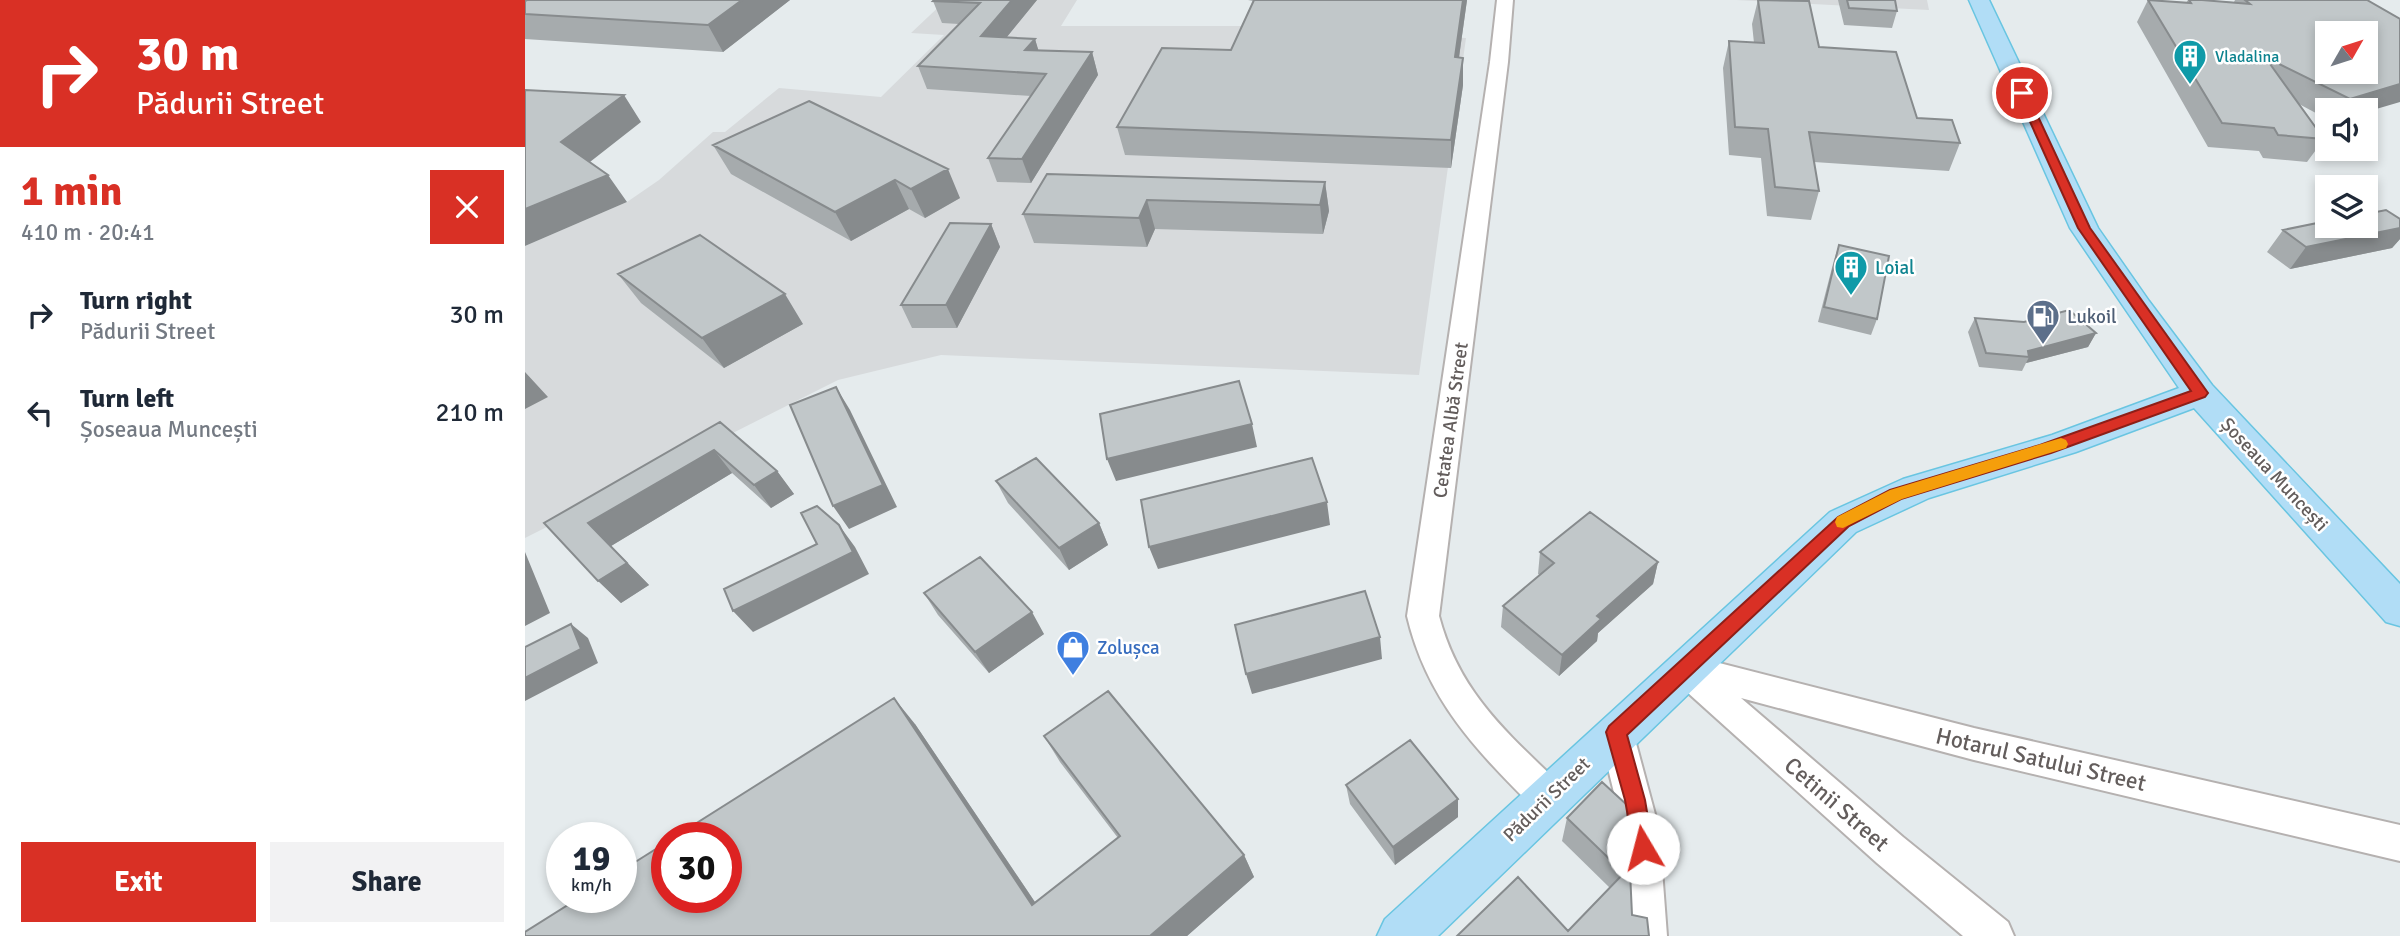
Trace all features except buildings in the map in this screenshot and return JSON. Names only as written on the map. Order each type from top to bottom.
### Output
[{"type":"main road","name":"Șoseaua Muncești","points":[[1979,0],[2084,228],[2200,393],[2400,610]]},
{"type":"main road","name":"Pădurii Street","points":[[1402,936],[1684,668],[1843,522],[1896,494],[2046,449],[2200,393]]},
{"type":"street","name":"Cetatea Albă Street","points":[[1505,0],[1499,62],[1423,617],[1427,643],[1442,677],[1494,744],[1548,797]]},
{"type":"street","name":"Hotarul Satului Street","points":[[1684,668],[1975,744],[2400,843]]},
{"type":"street","name":"Cetinii Street","points":[[1684,668],[1890,850],[1994,936]]},
{"type":"street","points":[[1616,732],[1641,830],[1647,936]]},
{"type":"shaded area","points":[[946,0],[1077,0],[1061,26],[1243,26],[1256,30],[1466,38],[1419,375],[941,355],[838,380],[525,538],[525,246],[627,202],[659,180],[713,132],[725,132],[779,88],[881,97],[944,35],[911,33]]},
{"type":"shaded area","points":[[1736,0],[1927,0],[1929,10]]},
{"type":"slow traffic","points":[[1843,522],[1896,494],[2061,444]]},
{"type":"place","name":"Vladalina","points":[[2190,86]]},
{"type":"place","name":"Loial","points":[[1851,297]]},
{"type":"place","name":"Lukoil","points":[[2043,346]]},
{"type":"place","name":"Zolușca","points":[[1073,677]]},
{"type":"route","points":[[1643,848],[1635,800],[1616,732],[1843,522],[1896,494],[2046,449],[2200,393],[2084,228],[2022,93]]}]
